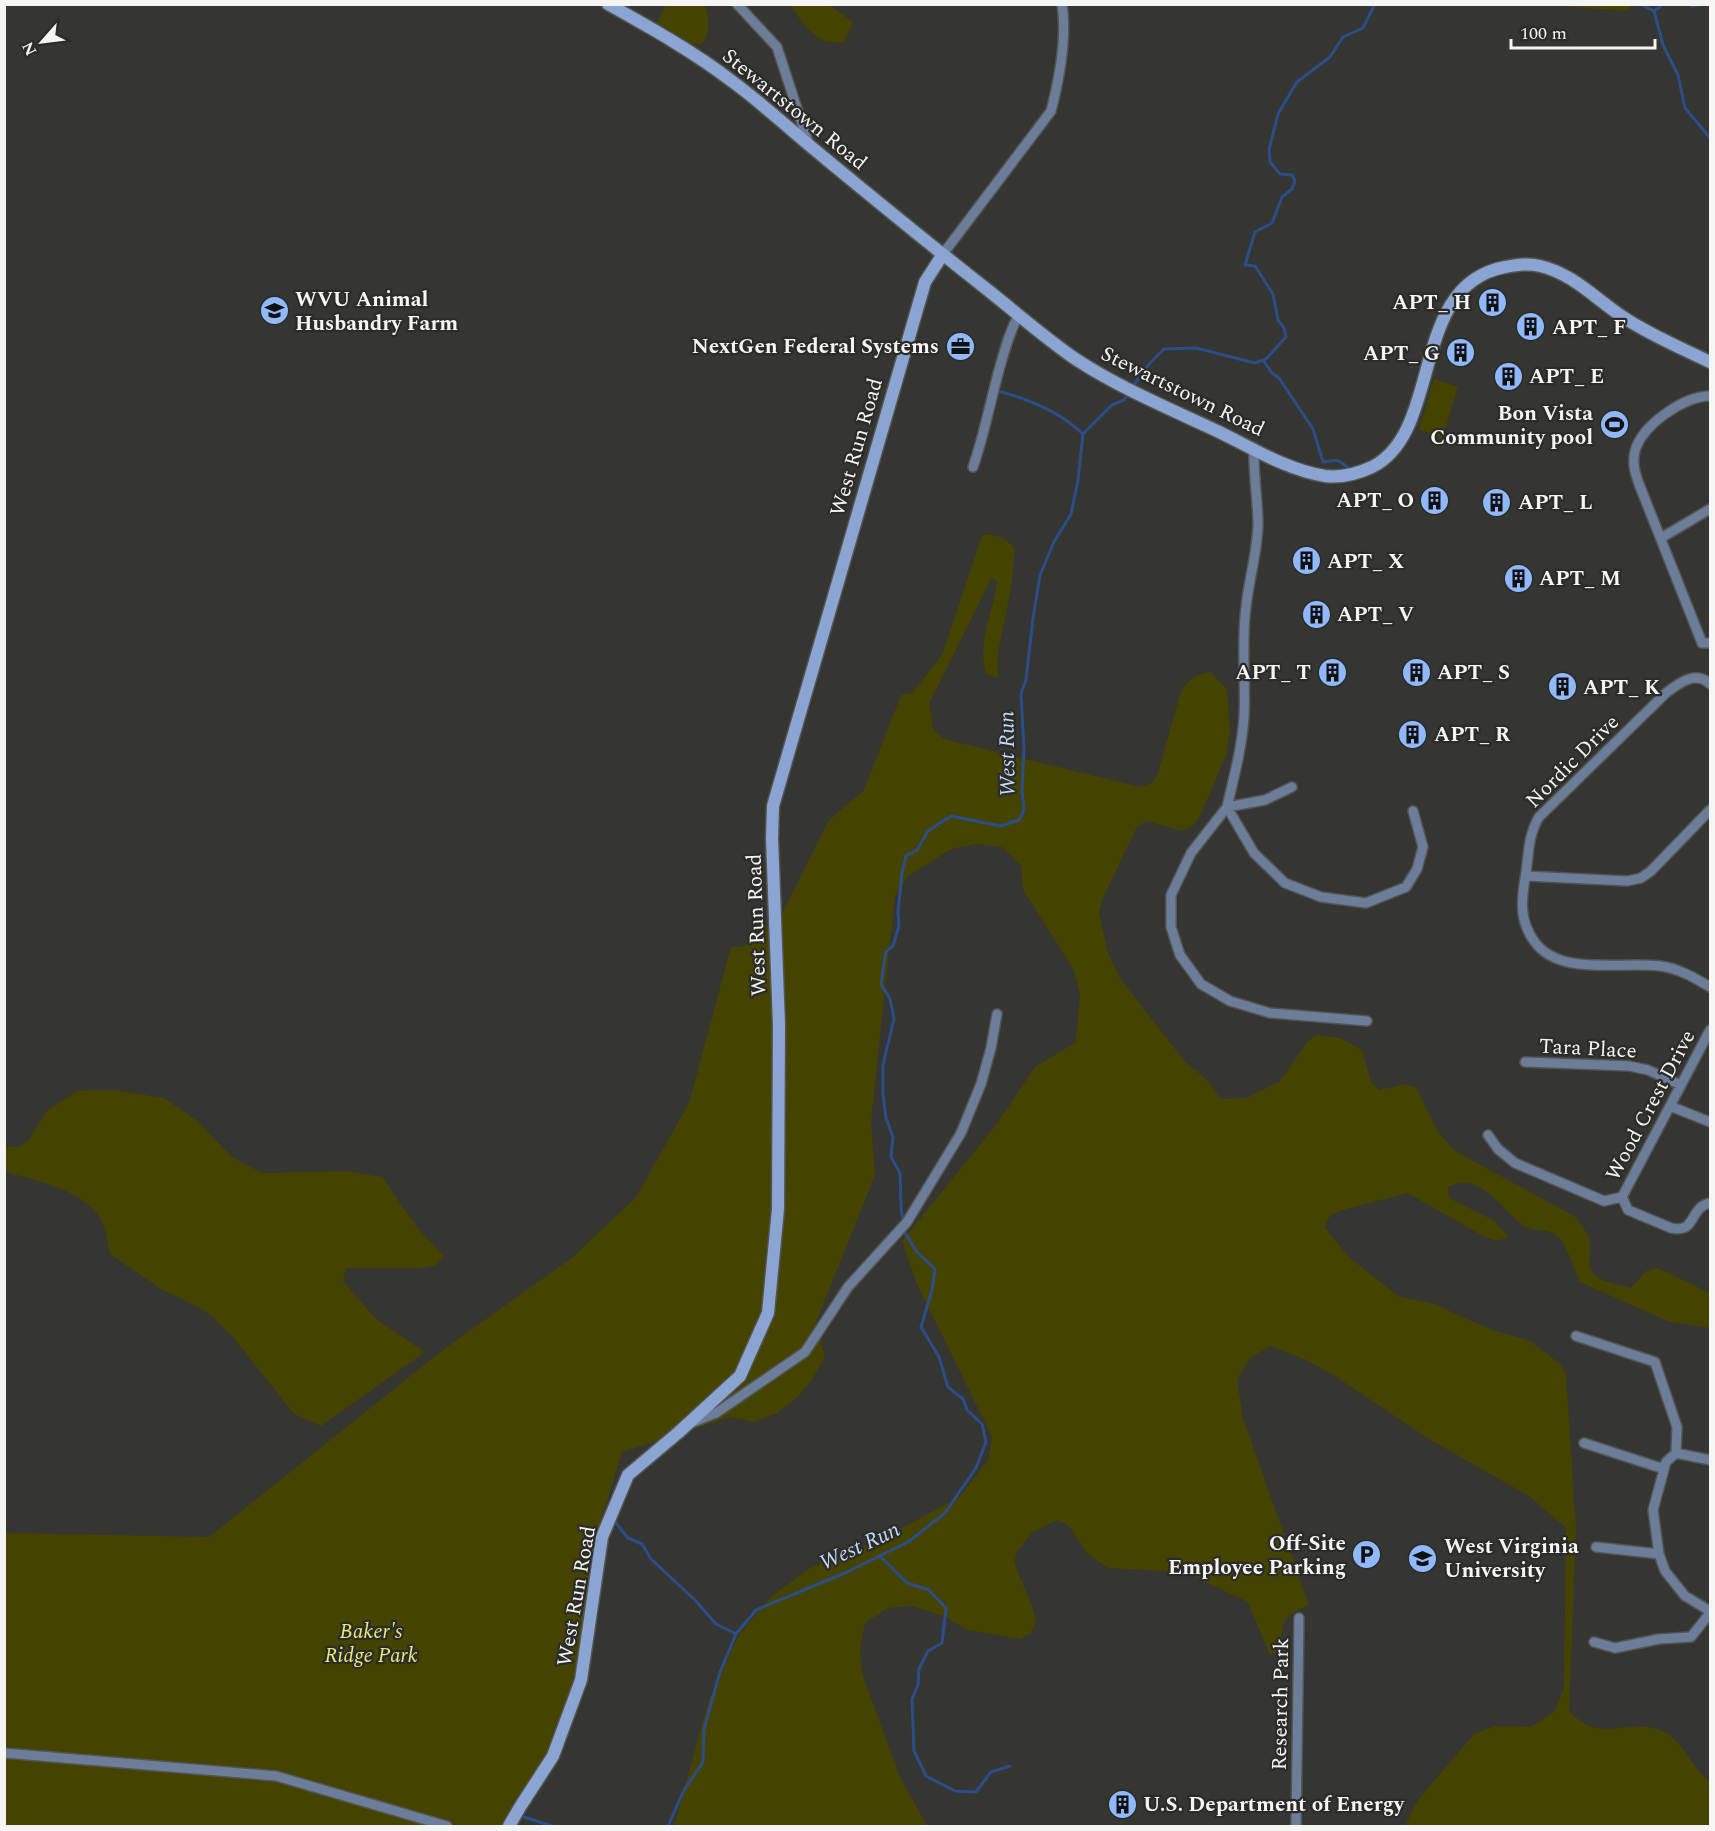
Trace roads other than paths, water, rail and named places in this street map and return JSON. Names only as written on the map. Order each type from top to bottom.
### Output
[{"type":"street","name":"Stewartstown Road","points":[[608,4],[696,56],[734,82],[943,254],[1077,360],[1115,383],[1301,469],[1330,476],[1344,476],[1361,472],[1382,461],[1396,447],[1411,418],[1435,342],[1454,300],[1465,286],[1482,274],[1509,266],[1524,264],[1540,266],[1568,278],[1641,328],[1710,362]]},
{"type":"street","points":[[737,4],[777,47],[809,145]]},
{"type":"street","name":"West Run Road","points":[[509,1827],[553,1756],[581,1680],[602,1537],[627,1475],[686,1426],[740,1376],[768,1313],[778,1197],[779,1025],[772,838],[773,806],[925,282],[943,254],[1050,111],[1057,90],[1064,17],[1062,4]]},
{"type":"street","points":[[973,467],[984,436],[996,375],[1011,327],[1019,315]]},
{"type":"street","points":[[1710,396],[1694,398],[1663,416],[1645,432],[1633,461],[1637,477],[1702,643],[1710,643]]},
{"type":"street","points":[[1254,448],[1253,473],[1258,524],[1255,563],[1246,607],[1243,648],[1244,720],[1227,807],[1191,853],[1171,896],[1171,927],[1180,955],[1201,984],[1230,1001],[1270,1013],[1367,1021]]},
{"type":"street","points":[[1661,538],[1710,509]]},
{"type":"street","name":"Nordic Drive","points":[[1710,684],[1700,677],[1689,678],[1678,683],[1539,817],[1529,841],[1522,898],[1522,914],[1527,931],[1537,946],[1550,957],[1563,962],[1579,964],[1662,966],[1680,971],[1710,987]]},
{"type":"street","points":[[1227,807],[1265,800],[1292,787]]},
{"type":"street","points":[[1227,807],[1254,853],[1285,883],[1321,897],[1366,903],[1406,887],[1417,869],[1423,847],[1413,811]]},
{"type":"street","points":[[1526,876],[1627,881],[1641,878],[1658,865],[1710,810]]},
{"type":"street","points":[[686,1426],[716,1413],[805,1352],[848,1287],[907,1222],[961,1133],[981,1084],[997,1014]]},
{"type":"street","name":"Wood Crest Drive","points":[[1622,1197],[1710,1030]]},
{"type":"street","name":"Tara Place","points":[[1525,1062],[1629,1066],[1648,1070],[1681,1085]]},
{"type":"street","points":[[1670,1106],[1710,1122]]},
{"type":"street","points":[[1488,1135],[1498,1149],[1515,1163],[1604,1201],[1622,1197],[1628,1210],[1678,1230],[1690,1224],[1699,1208],[1710,1203]]},
{"type":"street","points":[[1576,1336],[1655,1362],[1677,1427],[1676,1453],[1666,1462],[1653,1509],[1659,1554],[1665,1571],[1685,1596],[1710,1612],[1691,1637],[1659,1639],[1615,1648],[1594,1642]]},
{"type":"street","points":[[1584,1443],[1664,1468]]},
{"type":"street","points":[[1676,1453],[1710,1460]]},
{"type":"street","points":[[1596,1547],[1659,1554]]},
{"type":"street","name":"Research Park","points":[[1296,1827],[1299,1618]]},
{"type":"street","points":[[4,1753],[276,1776],[447,1827]]},
{"type":"water","name":"Bon Vista Community pool","points":[[1618,413],[1625,421],[1610,437],[1603,429]]},
{"type":"waterway","name":"West Run","points":[[1133,386],[1164,349],[1196,348],[1255,363],[1266,359],[1286,337],[1284,328],[1278,320],[1273,294],[1255,266],[1245,265],[1255,232],[1272,223],[1282,197],[1292,189],[1295,181],[1292,175],[1280,174],[1270,162],[1269,150],[1278,114],[1297,82],[1330,57],[1343,37],[1363,28],[1375,4]]},
{"type":"waterway","points":[[1640,4],[1654,11],[1660,7],[1660,4]]},
{"type":"waterway","points":[[1691,4],[1692,6],[1705,4]]},
{"type":"waterway","points":[[1654,11],[1663,45],[1678,75],[1685,108],[1710,138]]},
{"type":"waterway","points":[[1263,360],[1272,373],[1279,378],[1313,429],[1323,462],[1334,460],[1352,470]]},
{"type":"waterway","name":"West Run","points":[[1001,392],[1045,408],[1065,419],[1083,434]]},
{"type":"waterway","name":"West Run","points":[[668,1826],[684,1790],[703,1762],[704,1729],[720,1672],[736,1634],[756,1610],[847,1572],[908,1542],[945,1513],[976,1468],[986,1442],[982,1424],[967,1410],[963,1399],[948,1387],[939,1357],[921,1327],[932,1290],[935,1269],[917,1252],[905,1233],[901,1208],[900,1173],[891,1157],[893,1137],[886,1118],[883,1094],[883,1065],[894,1019],[890,999],[881,984],[886,951],[893,946],[899,926],[898,912],[906,856],[917,850],[928,831],[951,816],[1000,826],[1019,820],[1024,810],[1021,694],[1026,680],[1040,575],[1054,542],[1071,514],[1078,480],[1083,434],[1112,405],[1124,400],[1129,392]]},
{"type":"waterway","points":[[616,1523],[628,1538],[642,1544],[651,1559],[695,1600],[716,1624],[736,1634]]},
{"type":"waterway","points":[[880,1556],[907,1583],[929,1590],[946,1608],[942,1643],[928,1651],[919,1669],[918,1685],[912,1699],[914,1751],[926,1776],[955,1791],[976,1792],[991,1772],[1010,1766]]},
{"type":"waterway","points":[[524,1817],[552,1826]]},
{"type":"place","name":"APT_ H","points":[[1492,302]]},
{"type":"place","name":"WVU Animal Husbandry Farm","points":[[274,311]]},
{"type":"place","name":"APT_ F","points":[[1531,327]]},
{"type":"place","name":"NextGen Federal Systems","points":[[960,346]]},
{"type":"place","name":"APT_ G","points":[[1461,353]]},
{"type":"place","name":"APT_ E","points":[[1508,376]]},
{"type":"place","name":"Bon Vista Community pool","points":[[1614,425]]},
{"type":"place","name":"APT_ O","points":[[1435,500]]},
{"type":"place","name":"APT_ L","points":[[1497,502]]},
{"type":"place","name":"APT_ X","points":[[1306,561]]},
{"type":"place","name":"APT_ M","points":[[1518,578]]},
{"type":"place","name":"APT_ V","points":[[1316,614]]},
{"type":"place","name":"APT_ T","points":[[1332,672]]},
{"type":"place","name":"APT_ S","points":[[1416,672]]},
{"type":"place","name":"APT_ K","points":[[1562,687]]},
{"type":"place","name":"APT_ R","points":[[1413,734]]},
{"type":"place","name":"Off-Site Employee Parking","points":[[1367,1555]]},
{"type":"place","name":"West Virginia University","points":[[1423,1558]]},
{"type":"place","name":"U.S. Department of Energy","points":[[1122,1804]]},
{"type":"park label","name":"Baker's Ridge Park","points":[[371,1643]]}]
